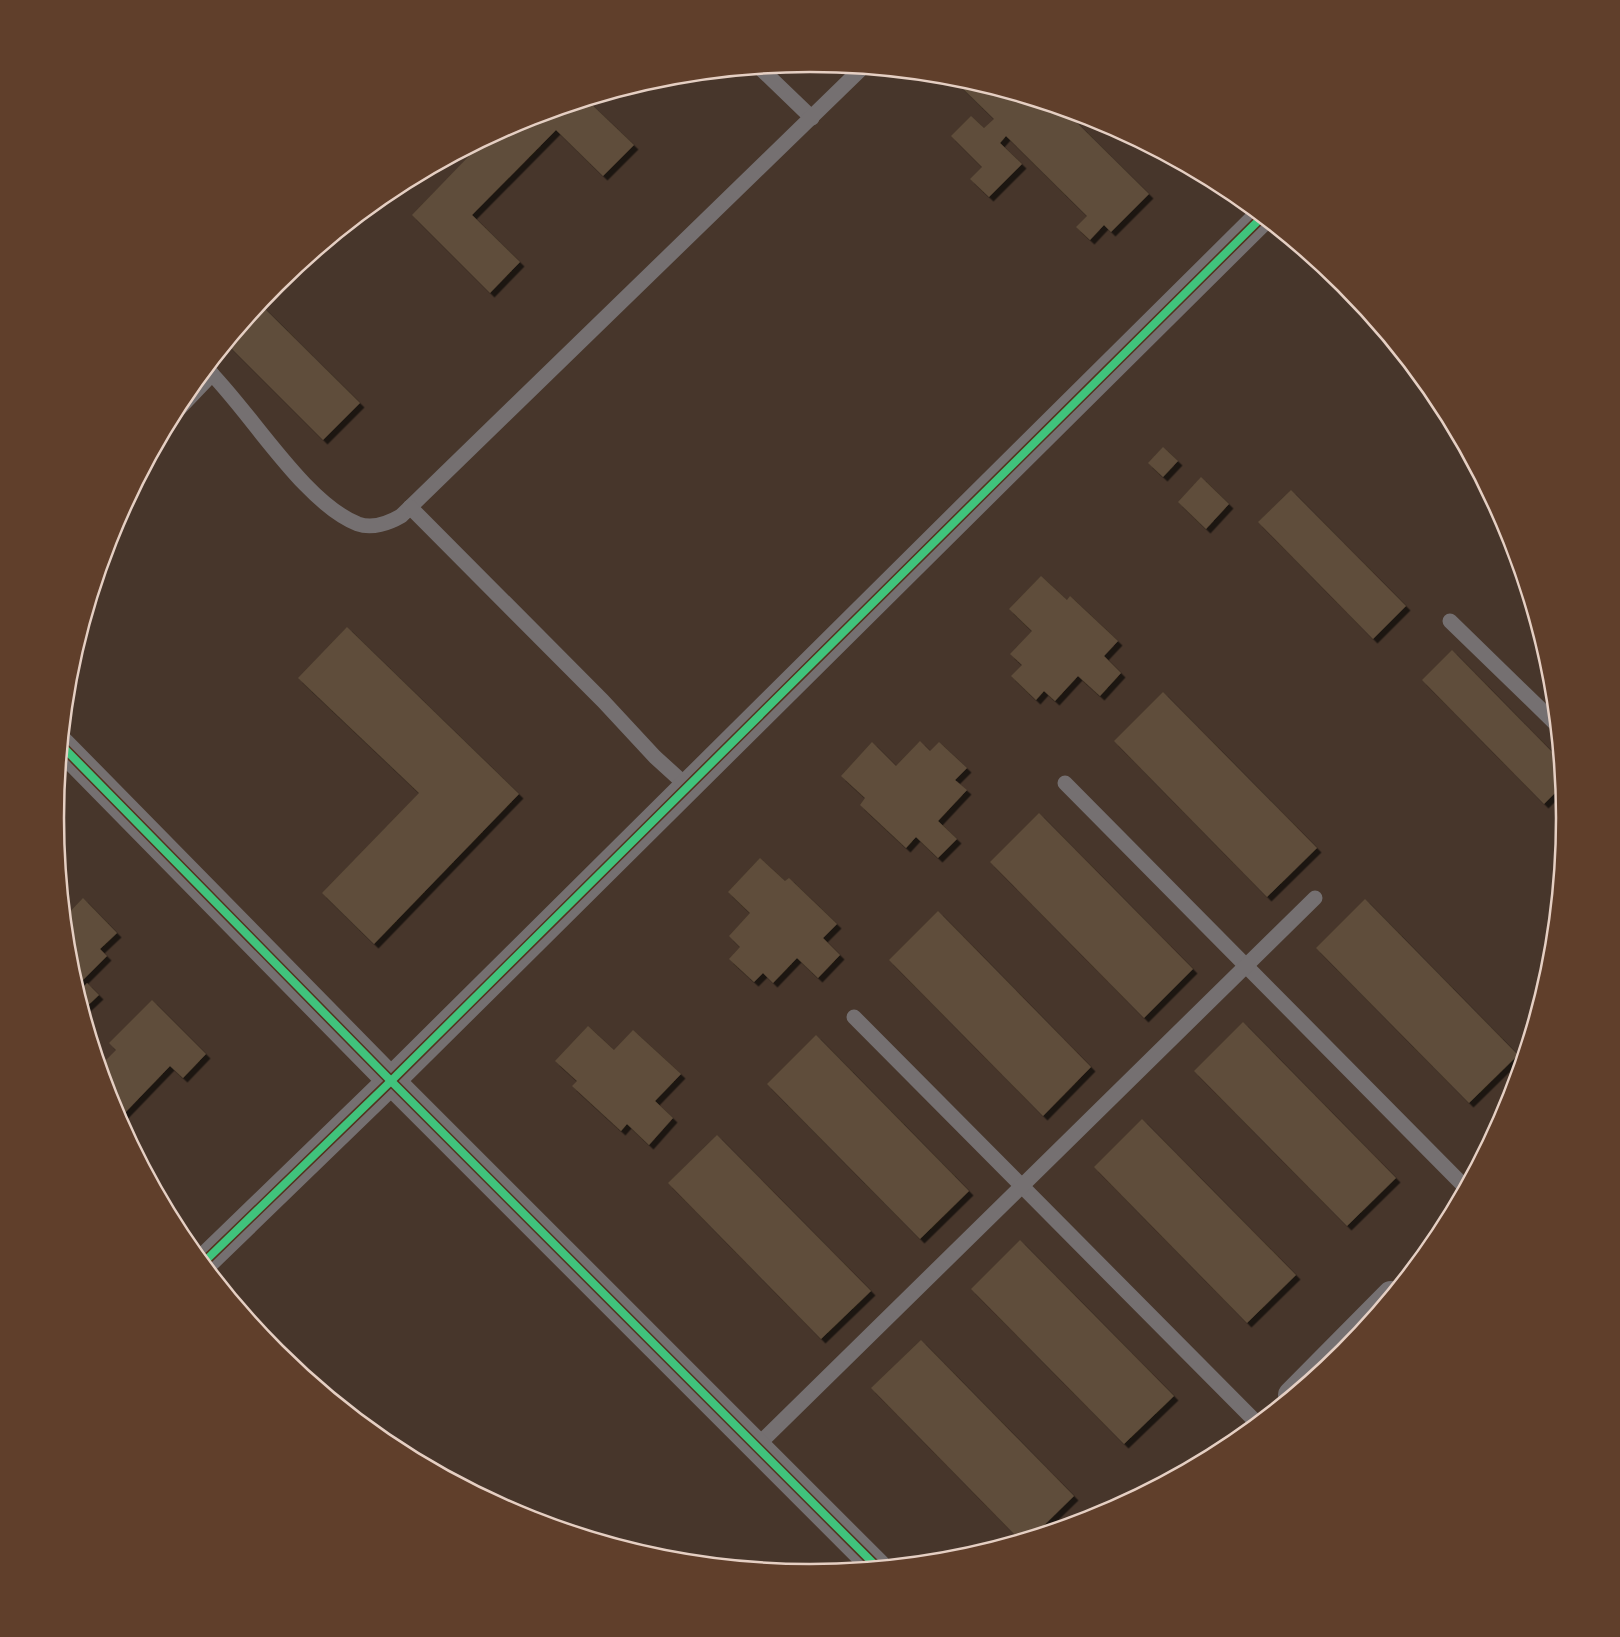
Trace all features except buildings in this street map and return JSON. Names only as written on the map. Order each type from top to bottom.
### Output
[{"type":"street","points":[[208,1258],[391,1081],[1258,221]]},
{"type":"street","points":[[67,751],[391,1081],[872,1562]]},
{"type":"lane","points":[[766,74],[812,118]]},
{"type":"lane","points":[[211,374],[324,505],[359,524],[385,524],[401,516],[855,74]]},
{"type":"lane","points":[[410,507],[603,701],[655,758],[688,786]]},
{"type":"lane","points":[[1450,621],[1549,718]]},
{"type":"lane","points":[[1065,783],[1248,966],[1461,1183]]},
{"type":"lane","points":[[757,1446],[1248,966],[1315,898]]},
{"type":"lane","points":[[854,1017],[1253,1419]]},
{"type":"cycle path","points":[[208,1258],[391,1081],[1258,221]]},
{"type":"cycle path","points":[[67,751],[391,1081],[872,1562]]}]
